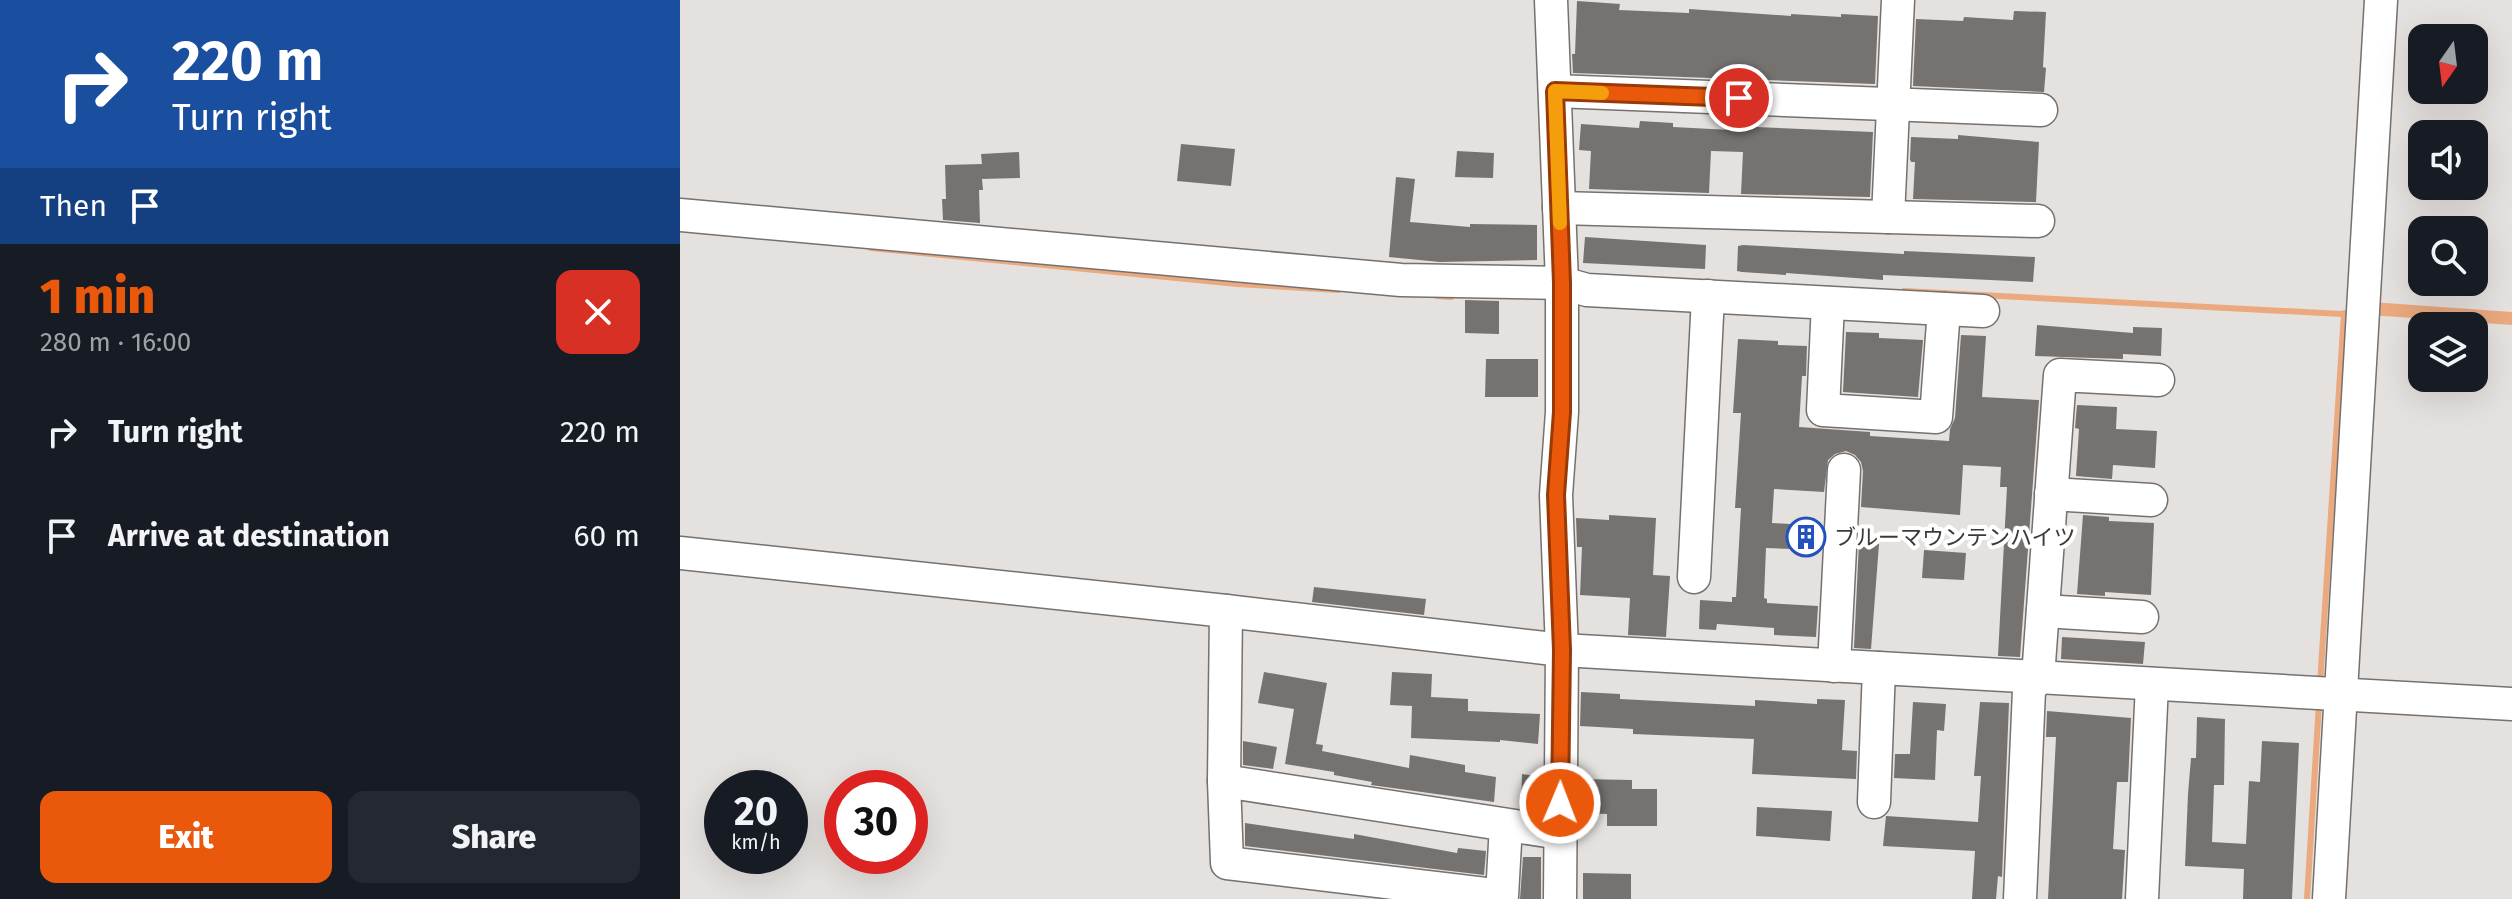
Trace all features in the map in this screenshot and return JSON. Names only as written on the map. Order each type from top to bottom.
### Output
[{"type":"street","points":[[1551,0],[1562,283],[1562,412],[1556,495],[1562,650],[1560,899]]},
{"type":"street","points":[[1888,217],[1898,0]]},
{"type":"street","points":[[2329,899],[2326,694],[2363,309],[2381,0]]},
{"type":"street","points":[[1555,91],[2041,110]]},
{"type":"street","points":[[1559,208],[2038,221]]},
{"type":"street","points":[[680,215],[1401,280],[1562,283],[1587,290],[1983,311]]},
{"type":"street","points":[[1694,577],[1708,296]]},
{"type":"street","points":[[1828,303],[1823,410],[1936,417],[1944,309]]},
{"type":"street","points":[[2020,899],[2029,690],[2038,677],[2060,375],[2158,380]]},
{"type":"street","points":[[1834,666],[1844,470]]},
{"type":"street","points":[[2051,494],[2151,500]]},
{"type":"street","points":[[680,553],[1562,650],[2512,704]]},
{"type":"street","points":[[1226,611],[1224,781],[1227,863],[1502,896],[1506,825]]},
{"type":"street","points":[[2043,611],[2142,617]]},
{"type":"street","points":[[1874,802],[1879,668]]},
{"type":"street","points":[[2142,899],[2152,684]]},
{"type":"street","points":[[1224,781],[1560,833]]},
{"type":"shaded area","points":[[2371,302],[2512,312],[2512,325],[2488,323],[2488,312],[2408,312],[2408,318],[2370,315]]},
{"type":"building","points":[[1577,1],[1620,4],[1619,10],[1689,13],[1689,9],[1791,16],[1878,16],[1875,84],[1573,73]]},
{"type":"building","points":[[2014,11],[2046,12],[2044,92],[1913,86],[1916,19],[1963,21],[1964,17],[2013,20]]},
{"type":"building","points":[[1640,121],[1673,123],[1673,127],[1731,130],[1732,126],[1873,132],[1870,197],[1741,194],[1743,152],[1711,151],[1709,193],[1589,189],[1591,151],[1579,150],[1581,124],[1639,128]]},
{"type":"building","points":[[1958,135],[2039,142],[2036,202],[1913,199],[1915,162],[1910,159],[1911,137],[1958,139]]},
{"type":"building","points":[[1181,144],[1235,149],[1231,186],[1177,181]]},
{"type":"building","points":[[1457,151],[1494,153],[1493,178],[1455,177]]},
{"type":"building","points":[[1019,152],[1020,178],[982,179],[983,190],[979,190],[980,223],[943,220],[945,165],[982,164],[981,154]]},
{"type":"building","points":[[1396,177],[1415,179],[1410,222],[1470,227],[1470,224],[1537,225],[1537,260],[1440,262],[1389,257]]},
{"type":"building","points":[[1585,237],[1706,245],[1705,269],[1583,263]]},
{"type":"building","points":[[1738,246],[2035,257],[2033,282],[1883,275],[1883,280],[1742,272],[1737,271]]},
{"type":"building","points":[[1465,300],[1499,301],[1499,334],[1465,333]]},
{"type":"building","points":[[2037,325],[2133,333],[2133,327],[2162,328],[2161,356],[2123,354],[2123,359],[2035,356]]},
{"type":"building","points":[[1846,332],[1879,333],[1879,338],[1923,340],[1918,397],[1843,392]]},
{"type":"building","points":[[1961,335],[1986,336],[1982,397],[2039,400],[2020,657],[1998,656],[2007,487],[2000,487],[2001,467],[1963,465],[1960,515],[1861,507],[1861,462],[1846,451],[1828,460],[1824,492],[1774,489],[1772,523],[1822,526],[1821,550],[1766,548],[1764,598],[1767,603],[1818,606],[1816,637],[1774,635],[1774,628],[1717,624],[1716,630],[1699,629],[1700,600],[1732,602],[1732,597],[1736,597],[1741,508],[1735,508],[1741,413],[1733,413],[1738,339],[1807,346],[1799,427],[1949,441],[1955,418]]},
{"type":"building","points":[[1486,359],[1538,359],[1538,397],[1485,397]]},
{"type":"building","points":[[2077,405],[2117,407],[2116,429],[2157,431],[2155,468],[2113,465],[2112,479],[2076,476]]},
{"type":"building","points":[[1609,515],[1656,518],[1653,575],[1670,576],[1666,637],[1628,635],[1630,598],[1580,595],[1582,547],[1577,547],[1576,518],[1609,520]]},
{"type":"building","points":[[2083,515],[2109,517],[2109,521],[2154,523],[2151,595],[2077,594]]},
{"type":"building","points":[[1859,542],[1879,544],[1871,649],[1854,648]]},
{"type":"building","points":[[1924,550],[1966,553],[1964,580],[1922,578]]},
{"type":"building","points":[[1314,587],[1426,599],[1424,615],[1312,602]]},
{"type":"building","points":[[2062,637],[2145,642],[2143,664],[2061,659]]},
{"type":"building","points":[[1264,672],[1327,683],[1316,744],[1323,745],[1322,751],[1409,768],[1410,755],[1465,765],[1465,772],[1496,777],[1494,802],[1371,785],[1372,782],[1334,775],[1334,772],[1285,764],[1294,709],[1258,703]]},
{"type":"building","points":[[1392,672],[1432,674],[1431,697],[1468,699],[1468,711],[1540,714],[1538,744],[1411,738],[1412,706],[1390,705]]},
{"type":"building","points":[[1581,692],[1620,694],[1620,699],[1755,706],[1755,700],[1817,704],[1817,699],[1845,700],[1842,750],[1857,751],[1856,779],[1752,774],[1754,739],[1633,734],[1633,729],[1580,726]]},
{"type":"building","points":[[1913,702],[1946,704],[1944,731],[1937,730],[1935,780],[1894,778],[1895,754],[1910,754]]},
{"type":"building","points":[[1980,702],[2009,703],[2002,877],[1998,876],[1996,899],[1972,899],[1975,851],[1883,846],[1886,816],[1978,822],[1981,776],[1974,776]]},
{"type":"building","points":[[2047,711],[2131,718],[2128,782],[2117,782],[2113,849],[2125,850],[2122,899],[2048,899],[2056,737],[2046,737]]},
{"type":"building","points":[[2197,717],[2225,719],[2224,785],[2214,785],[2212,842],[2246,844],[2249,781],[2260,782],[2262,741],[2299,743],[2292,899],[2243,899],[2244,869],[2185,866],[2188,794],[2191,758],[2196,758]]},
{"type":"building","points":[[1243,741],[1277,747],[1273,769],[1243,765]]},
{"type":"building","points":[[1522,774],[1540,777],[1534,810],[1521,808]]},
{"type":"building","points":[[1580,779],[1632,780],[1632,789],[1657,789],[1657,826],[1607,826],[1607,814],[1580,813]]},
{"type":"building","points":[[1757,807],[1832,811],[1830,841],[1756,836]]},
{"type":"building","points":[[1245,823],[1354,839],[1354,834],[1457,853],[1458,848],[1486,851],[1484,875],[1245,846]]},
{"type":"building","points":[[1523,857],[1541,857],[1541,899],[1520,899]]},
{"type":"building","points":[[1583,873],[1631,874],[1631,899],[1583,899]]},
{"type":"waterway","points":[[871,248],[1237,284],[1338,290]]},
{"type":"waterway","points":[[1904,291],[2342,314]]},
{"type":"waterway","points":[[1437,296],[1451,297]]},
{"type":"waterway","points":[[2320,684],[2344,313]]},
{"type":"waterway","points":[[2307,899],[2319,703]]},
{"type":"slow traffic","points":[[1560,223],[1555,91],[1602,93]]},
{"type":"place","name":"ブルーマウンテンハイツ","points":[[1806,537]]},
{"type":"route","points":[[1560,803],[1562,650],[1556,495],[1562,412],[1562,283],[1555,91],[1739,98]]}]
